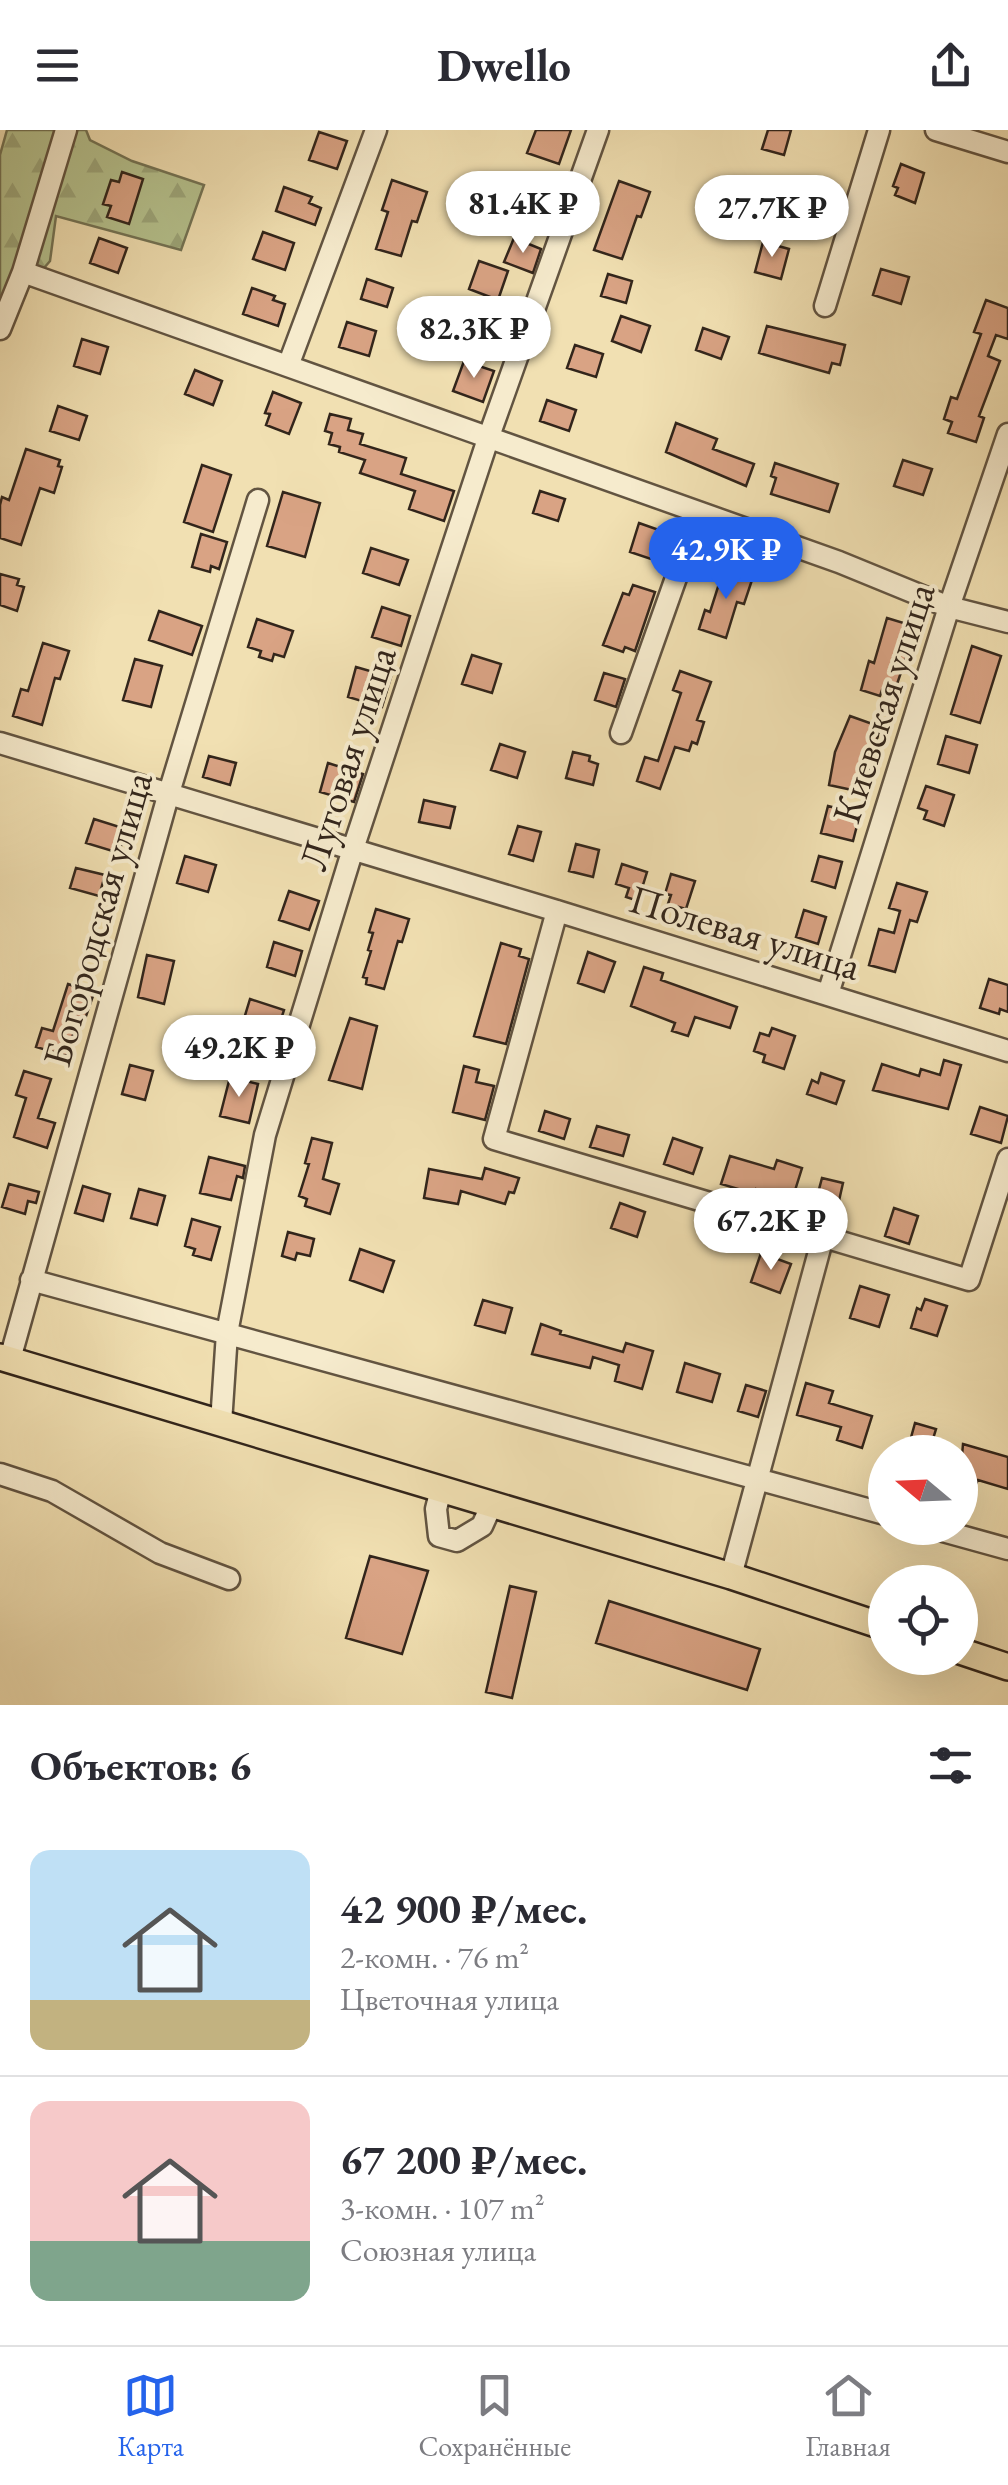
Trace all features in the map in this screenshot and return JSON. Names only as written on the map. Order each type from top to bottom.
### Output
[{"type":"main road","points":[[5,1358],[868,1621]]},
{"type":"main road","points":[[978,1657],[1008,1667]]},
{"type":"street","points":[[0,328],[22,272],[66,130]]},
{"type":"street","points":[[288,366],[376,130]]},
{"type":"street","name":"Луговая улица","points":[[221,1423],[227,1334],[265,1135],[353,849],[488,438],[598,130]]},
{"type":"street","points":[[825,306],[879,130]]},
{"type":"street","points":[[936,130],[1008,152]]},
{"type":"street","points":[[22,272],[838,562],[949,607],[1008,622]]},
{"type":"street","name":"Киевская улица","points":[[828,994],[949,607],[1008,434]]},
{"type":"street","name":"Богородская улица","points":[[5,1358],[258,500]]},
{"type":"street","points":[[621,733],[699,513]]},
{"type":"street","name":"Полевая улица","points":[[0,744],[558,910],[1008,1052]]},
{"type":"street","points":[[558,910],[494,1139],[969,1280],[1008,1160]]},
{"type":"street","points":[[730,1576],[824,1236]]},
{"type":"street","points":[[31,1280],[868,1509]]},
{"type":"street","points":[[0,1474],[52,1491],[160,1553],[229,1579]]},
{"type":"street","points":[[441,1489],[436,1509],[439,1536],[457,1541],[482,1526],[492,1504]]},
{"type":"street","points":[[978,1541],[1008,1549]]},
{"type":"green space","points":[[7,130],[86,130],[90,140],[132,161],[204,185],[181,250],[56,216],[50,261],[20,296],[0,294],[0,155]]},
{"type":"building","points":[[536,130],[571,130],[559,164],[527,153]]},
{"type":"building","points":[[768,130],[791,130],[784,155],[762,149]]},
{"type":"building","points":[[319,132],[347,141],[337,169],[309,160]]},
{"type":"building","points":[[901,164],[924,173],[915,203],[895,195],[898,188],[893,186]]},
{"type":"building","points":[[122,172],[143,179],[129,224],[107,217],[111,206],[103,204],[111,180],[119,182]]},
{"type":"building","points":[[392,180],[427,192],[401,256],[376,249],[388,212],[382,210]]},
{"type":"building","points":[[619,181],[650,192],[622,259],[594,250]]},
{"type":"building","points":[[284,187],[312,197],[309,203],[321,208],[315,225],[276,211]]},
{"type":"building","points":[[532,196],[557,204],[549,226],[525,217]]},
{"type":"building","points":[[263,232],[294,243],[285,270],[253,259]]},
{"type":"building","points":[[99,238],[127,248],[118,273],[90,263]]},
{"type":"building","points":[[514,238],[541,249],[533,273],[504,262]]},
{"type":"building","points":[[763,242],[789,249],[781,279],[755,272]]},
{"type":"building","points":[[479,261],[508,271],[498,300],[469,289]]},
{"type":"building","points":[[881,269],[909,277],[901,304],[873,295]]},
{"type":"building","points":[[608,274],[632,281],[626,303],[601,296]]},
{"type":"building","points":[[367,279],[393,288],[387,307],[361,299]]},
{"type":"building","points":[[252,288],[285,304],[278,326],[243,314]]},
{"type":"building","points":[[986,300],[1008,308],[1008,339],[996,335],[988,356],[1000,361],[979,416],[984,418],[976,442],[948,433],[952,422],[944,419],[951,397],[957,399],[981,334],[974,332]]},
{"type":"building","points":[[621,316],[650,326],[641,352],[612,341]]},
{"type":"building","points":[[347,322],[376,331],[369,356],[339,347]]},
{"type":"building","points":[[767,326],[845,345],[840,365],[832,363],[829,373],[759,353]]},
{"type":"building","points":[[703,328],[729,337],[721,359],[696,350]]},
{"type":"building","points":[[82,339],[108,347],[100,374],[74,366]]},
{"type":"building","points":[[575,345],[603,354],[596,377],[567,368]]},
{"type":"building","points":[[464,361],[494,371],[483,402],[453,391]]},
{"type":"building","points":[[195,370],[222,381],[213,405],[185,394]]},
{"type":"building","points":[[273,392],[301,403],[289,434],[266,425],[270,414],[265,413]]},
{"type":"building","points":[[547,400],[576,410],[569,431],[540,421]]},
{"type":"building","points":[[58,406],[87,416],[79,440],[50,431]]},
{"type":"building","points":[[330,414],[351,419],[348,430],[363,434],[360,444],[406,458],[401,474],[454,491],[444,521],[409,509],[415,491],[360,473],[365,460],[339,452],[340,447],[329,444],[332,433],[325,431]]},
{"type":"building","points":[[676,423],[717,439],[713,449],[754,464],[746,486],[666,452]]},
{"type":"building","points":[[26,449],[60,460],[58,466],[62,467],[54,493],[40,488],[21,545],[0,538],[0,505],[2,497],[9,500]]},
{"type":"building","points":[[903,460],[932,469],[923,495],[894,486]]},
{"type":"building","points":[[775,463],[838,484],[829,512],[771,494]]},
{"type":"building","points":[[202,465],[231,475],[213,532],[184,522]]},
{"type":"building","points":[[540,491],[565,499],[558,521],[533,513]]},
{"type":"building","points":[[283,492],[320,503],[305,557],[267,546]]},
{"type":"building","points":[[639,523],[676,536],[666,564],[630,552]]},
{"type":"building","points":[[201,534],[227,542],[219,569],[211,566],[210,572],[192,567]]},
{"type":"building","points":[[371,548],[408,560],[399,585],[363,573]]},
{"type":"building","points":[[724,568],[753,577],[744,604],[737,602],[726,638],[699,629],[705,610],[710,612]]},
{"type":"building","points":[[0,574],[19,579],[17,585],[24,587],[17,611],[0,605]]},
{"type":"building","points":[[633,585],[655,592],[635,651],[625,647],[623,652],[603,645],[623,593],[629,595]]},
{"type":"building","points":[[382,607],[410,616],[401,646],[372,637]]},
{"type":"building","points":[[159,611],[202,626],[192,655],[149,640]]},
{"type":"building","points":[[887,618],[907,624],[905,631],[914,634],[894,693],[882,690],[880,696],[861,690],[869,661],[874,663]]},
{"type":"building","points":[[257,619],[293,631],[284,657],[274,654],[272,661],[259,657],[261,651],[248,647]]},
{"type":"building","points":[[43,643],[69,651],[60,679],[55,678],[42,725],[13,716],[21,689],[28,691]]},
{"type":"building","points":[[972,646],[1001,656],[980,723],[951,714]]},
{"type":"building","points":[[472,655],[501,664],[492,693],[462,684]]},
{"type":"building","points":[[135,659],[162,666],[151,707],[123,700]]},
{"type":"building","points":[[356,667],[391,677],[382,707],[348,697]]},
{"type":"building","points":[[680,671],[711,682],[697,720],[704,722],[697,744],[692,742],[689,751],[675,747],[660,789],[637,781],[645,757],[658,761],[681,693],[673,690]]},
{"type":"building","points":[[604,673],[625,679],[616,707],[595,700]]},
{"type":"building","points":[[850,716],[881,727],[870,759],[866,793],[829,785],[835,752]]},
{"type":"building","points":[[946,736],[977,745],[969,773],[938,764]]},
{"type":"building","points":[[500,744],[525,752],[517,778],[491,770]]},
{"type":"building","points":[[573,752],[590,756],[589,761],[598,764],[593,785],[566,778]]},
{"type":"building","points":[[209,756],[236,763],[230,785],[203,777]]},
{"type":"building","points":[[328,763],[363,774],[354,802],[320,792]]},
{"type":"building","points":[[926,786],[954,795],[944,826],[924,819],[927,811],[918,808]]},
{"type":"building","points":[[424,800],[455,807],[450,828],[419,822]]},
{"type":"building","points":[[828,806],[860,814],[853,841],[821,833]]},
{"type":"building","points":[[94,819],[126,829],[119,853],[86,843]]},
{"type":"building","points":[[518,826],[541,832],[533,861],[509,854]]},
{"type":"building","points":[[576,844],[599,850],[593,877],[569,871]]},
{"type":"building","points":[[185,856],[216,865],[208,892],[177,883]]},
{"type":"building","points":[[819,856],[842,862],[835,888],[812,881]]},
{"type":"building","points":[[622,864],[647,872],[638,901],[626,897],[629,888],[616,884]]},
{"type":"building","points":[[76,868],[105,875],[99,896],[70,888]]},
{"type":"building","points":[[671,874],[695,881],[686,909],[668,904],[671,895],[665,894]]},
{"type":"building","points":[[897,883],[927,892],[917,922],[910,920],[895,972],[869,965],[879,929],[894,933],[900,911],[889,908]]},
{"type":"building","points":[[289,891],[319,901],[309,930],[279,920]]},
{"type":"building","points":[[376,909],[409,919],[384,989],[366,984],[367,978],[363,977]]},
{"type":"building","points":[[804,910],[826,917],[818,944],[796,937]]},
{"type":"building","points":[[274,942],[302,951],[295,976],[267,967]]},
{"type":"building","points":[[501,943],[521,949],[519,956],[529,959],[506,1044],[474,1036]]},
{"type":"building","points":[[588,952],[615,962],[604,992],[578,983]]},
{"type":"building","points":[[147,955],[174,961],[164,1004],[138,997]]},
{"type":"building","points":[[644,967],[663,973],[661,980],[737,1007],[730,1028],[695,1017],[688,1036],[672,1031],[675,1023],[631,1006]]},
{"type":"building","points":[[989,979],[1008,985],[1008,1012],[1000,1009],[999,1014],[980,1008]]},
{"type":"building","points":[[68,984],[94,993],[85,1019],[78,1017],[67,1056],[36,1047],[42,1028],[53,1031]]},
{"type":"building","points":[[250,999],[284,1010],[277,1032],[243,1022]]},
{"type":"building","points":[[350,1018],[377,1026],[362,1089],[329,1080]]},
{"type":"building","points":[[772,1028],[795,1036],[784,1069],[763,1062],[765,1055],[754,1051],[760,1033],[769,1036]]},
{"type":"building","points":[[944,1060],[961,1065],[948,1109],[873,1090],[882,1064],[919,1076],[921,1069],[940,1075]]},
{"type":"building","points":[[130,1065],[153,1071],[145,1100],[122,1094]]},
{"type":"building","points":[[464,1066],[479,1070],[476,1082],[494,1086],[485,1120],[453,1112]]},
{"type":"building","points":[[24,1071],[51,1079],[38,1118],[55,1123],[47,1148],[14,1137],[26,1098],[16,1095]]},
{"type":"building","points":[[821,1073],[844,1081],[836,1104],[807,1094],[812,1080],[818,1083]]},
{"type":"building","points":[[230,1077],[258,1084],[249,1123],[220,1116]]},
{"type":"building","points":[[980,1107],[1008,1116],[1001,1143],[971,1134]]},
{"type":"building","points":[[545,1111],[570,1119],[564,1139],[539,1131]]},
{"type":"building","points":[[597,1126],[629,1135],[623,1156],[590,1147]]},
{"type":"building","points":[[312,1138],[332,1143],[323,1179],[339,1184],[330,1214],[305,1206],[307,1199],[299,1196]]},
{"type":"building","points":[[673,1138],[702,1148],[693,1174],[664,1164]]},
{"type":"building","points":[[730,1156],[774,1169],[777,1160],[802,1168],[792,1200],[721,1184]]},
{"type":"building","points":[[209,1157],[245,1166],[243,1178],[237,1176],[231,1200],[200,1193]]},
{"type":"building","points":[[485,1168],[519,1178],[505,1204],[461,1191],[458,1204],[424,1198],[429,1169],[482,1179]]},
{"type":"building","points":[[822,1178],[843,1183],[836,1214],[814,1208]]},
{"type":"building","points":[[9,1184],[39,1192],[36,1203],[28,1201],[25,1214],[2,1207]]},
{"type":"building","points":[[83,1186],[110,1194],[103,1221],[75,1213]]},
{"type":"building","points":[[139,1189],[165,1196],[157,1225],[131,1218]]},
{"type":"building","points":[[620,1203],[645,1212],[637,1237],[611,1228]]},
{"type":"building","points":[[894,1208],[918,1216],[909,1244],[885,1236]]},
{"type":"building","points":[[192,1219],[220,1227],[211,1260],[193,1255],[195,1249],[185,1246]]},
{"type":"building","points":[[288,1232],[314,1239],[310,1256],[297,1253],[295,1260],[282,1256]]},
{"type":"building","points":[[360,1249],[394,1261],[383,1292],[350,1280]]},
{"type":"building","points":[[761,1253],[791,1264],[780,1293],[751,1282]]},
{"type":"building","points":[[860,1286],[889,1295],[879,1327],[850,1318]]},
{"type":"building","points":[[925,1299],[947,1306],[937,1336],[911,1328],[917,1308],[921,1310]]},
{"type":"building","points":[[483,1300],[512,1308],[505,1333],[475,1325]]},
{"type":"building","points":[[541,1324],[561,1331],[560,1334],[623,1352],[626,1343],[653,1351],[642,1389],[615,1381],[619,1365],[593,1357],[590,1368],[532,1354]]},
{"type":"building","points":[[685,1363],[720,1374],[712,1402],[677,1392]]},
{"type":"building","points":[[806,1383],[833,1391],[829,1403],[872,1416],[862,1448],[837,1440],[841,1427],[797,1415]]},
{"type":"building","points":[[746,1385],[766,1391],[758,1417],[738,1411]]},
{"type":"building","points":[[915,1423],[936,1429],[934,1435],[912,1435]]},
{"type":"building","points":[[978,1448],[1008,1457],[1008,1489],[978,1480]]},
{"type":"building","points":[[370,1556],[428,1571],[402,1654],[346,1638]]},
{"type":"building","points":[[510,1586],[536,1592],[512,1698],[486,1692]]},
{"type":"building","points":[[609,1601],[760,1649],[747,1690],[596,1643]]}]
